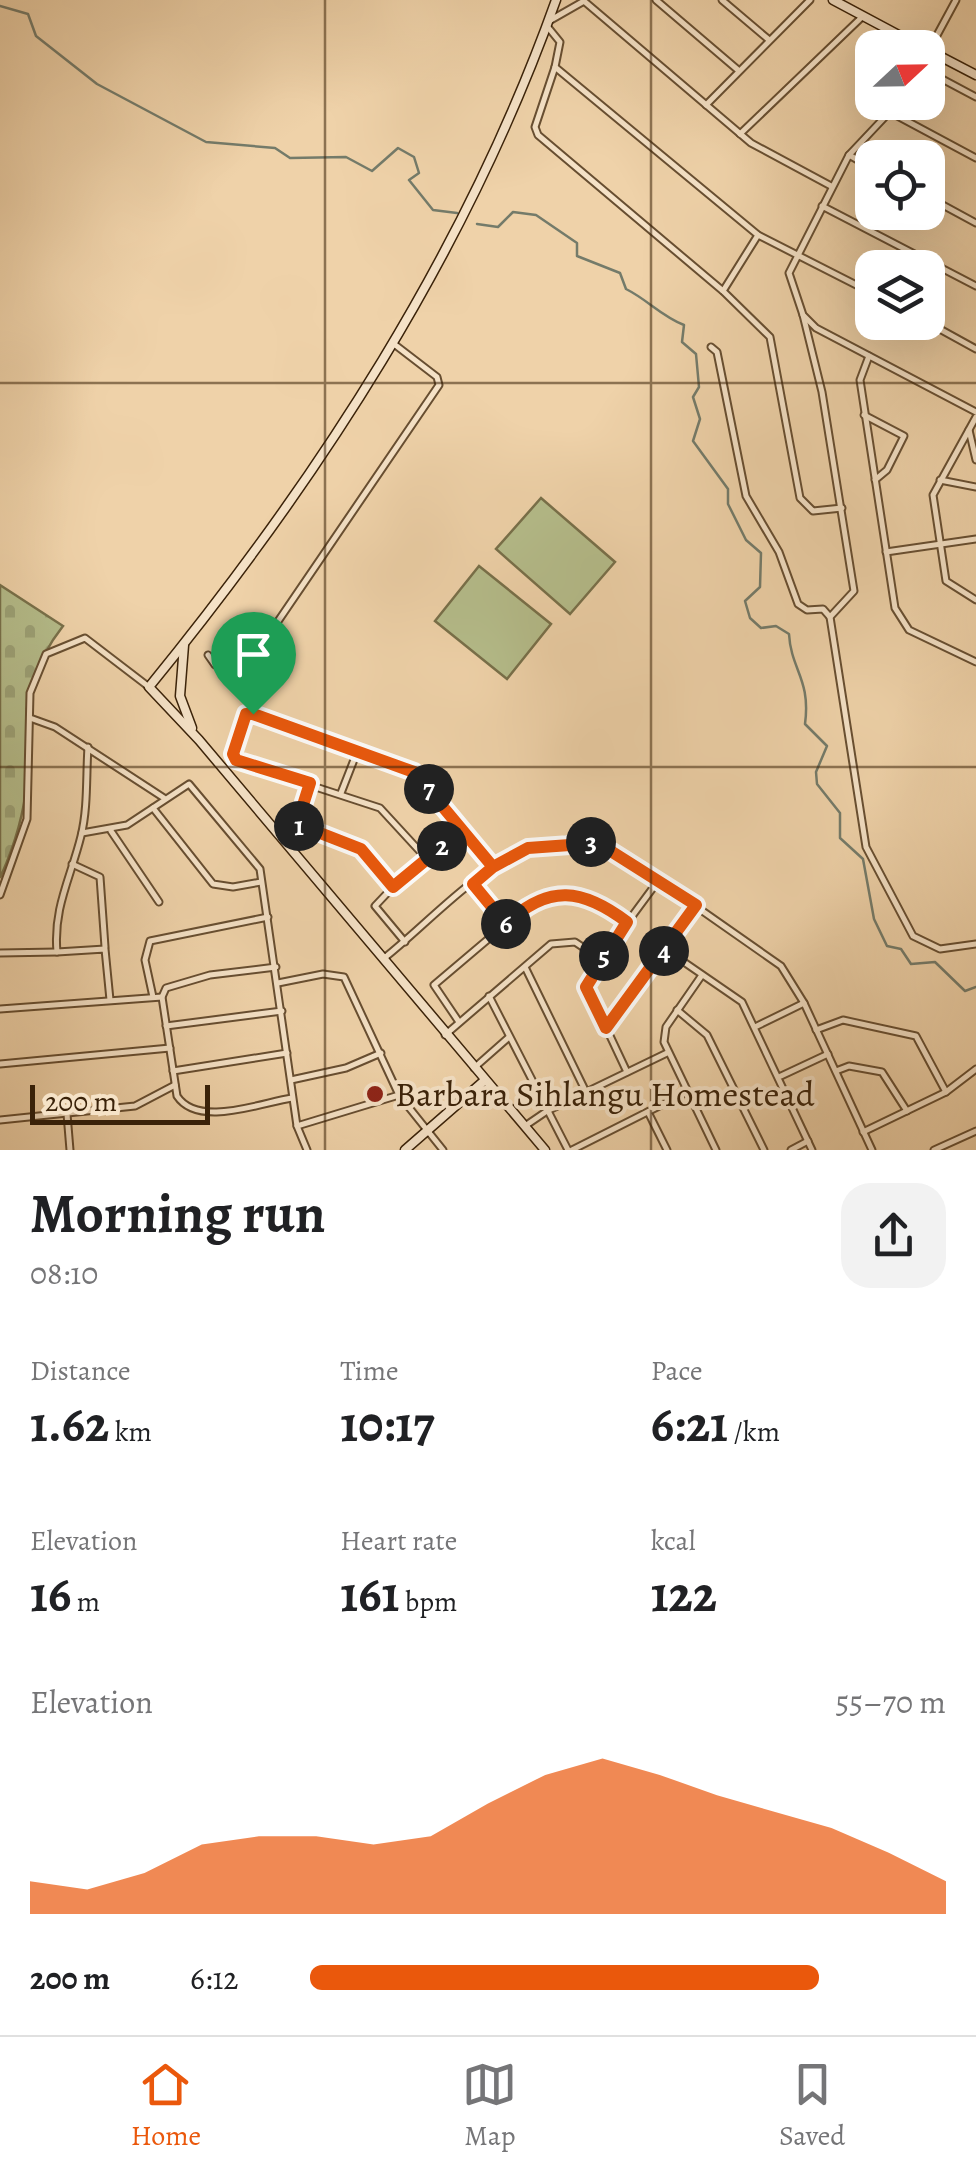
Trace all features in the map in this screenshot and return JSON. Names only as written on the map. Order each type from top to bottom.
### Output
[{"type":"main road","points":[[545,1150],[199,740],[149,688],[338,432],[394,344],[489,170],[556,0]]},
{"type":"main road","points":[[833,0],[890,30]]},
{"type":"main road","points":[[945,59],[976,75]]},
{"type":"main road","points":[[184,645],[180,696],[199,740]]},
{"type":"main road","points":[[404,1150],[484,1082]]},
{"type":"street","points":[[656,0],[738,70]]},
{"type":"street","points":[[722,0],[768,40]]},
{"type":"street","points":[[706,106],[810,0]]},
{"type":"street","points":[[938,30],[956,0]]},
{"type":"street","points":[[832,186],[740,134],[584,1],[548,24],[560,42],[556,67],[534,127],[538,135],[722,291],[770,337],[800,498],[813,510],[842,508]]},
{"type":"street","points":[[740,134],[863,16]]},
{"type":"street","points":[[556,67],[758,235],[855,284]]},
{"type":"street","points":[[945,82],[976,97]]},
{"type":"street","points":[[830,616],[854,592],[822,392],[789,273],[796,252],[849,155],[882,120]]},
{"type":"street","points":[[905,120],[976,158]]},
{"type":"street","points":[[849,155],[855,158]]},
{"type":"street","points":[[822,206],[976,286]]},
{"type":"street","points":[[945,206],[976,223]]},
{"type":"street","points":[[722,291],[758,235]]},
{"type":"street","points":[[803,315],[816,328],[976,415],[940,480],[933,502],[946,580],[976,600]]},
{"type":"street","points":[[945,332],[976,349]]},
{"type":"street","points":[[208,655],[215,665],[240,677],[439,385],[437,377],[394,344]]},
{"type":"street","points":[[710,347],[717,352],[746,496],[779,552],[798,604],[807,610],[822,608],[830,616],[866,847],[913,936],[940,949],[976,944]]},
{"type":"street","points":[[869,355],[860,380],[895,608],[908,630],[976,662]]},
{"type":"street","points":[[864,415],[904,436],[887,470],[875,480]]},
{"type":"street","points":[[970,430],[976,460]]},
{"type":"street","points":[[940,480],[976,486]]},
{"type":"street","points":[[886,552],[976,538]]},
{"type":"street","points":[[0,895],[27,819],[30,693],[46,654],[85,638],[149,688]]},
{"type":"street","points":[[426,858],[386,812],[236,760],[233,754],[246,714],[414,772],[493,867]]},
{"type":"street","points":[[30,718],[55,726],[165,798]]},
{"type":"street","points":[[57,952],[57,914],[82,833],[88,747]]},
{"type":"street","points":[[340,794],[357,752]]},
{"type":"street","points":[[310,783],[297,824],[361,849],[393,887]]},
{"type":"street","points":[[82,833],[111,831],[153,808],[182,786],[192,786],[257,864],[276,967],[297,1126],[307,1150]]},
{"type":"street","points":[[153,808],[213,884],[233,887],[262,882]]},
{"type":"street","points":[[405,942],[375,906],[462,830]]},
{"type":"street","points":[[111,831],[160,902]]},
{"type":"street","points":[[383,959],[493,867],[528,848],[586,841],[612,848],[766,952],[792,980],[872,1150]]},
{"type":"street","points":[[72,864],[100,877],[110,1000]]},
{"type":"street","points":[[627,1072],[586,987],[658,882]]},
{"type":"street","points":[[473,884],[506,924]]},
{"type":"street","points":[[459,1022],[434,986],[540,898],[582,896],[597,900],[627,922]]},
{"type":"street","points":[[606,1028],[696,905]]},
{"type":"street","points":[[153,997],[144,949],[150,941],[268,917]]},
{"type":"street","points":[[445,1035],[551,944],[580,944],[602,960]]},
{"type":"street","points":[[0,953],[105,948]]},
{"type":"street","points":[[665,949],[742,1002],[812,1150]]},
{"type":"street","points":[[276,967],[188,980],[166,988],[162,997],[180,1102],[198,1113],[294,1098]]},
{"type":"street","points":[[525,967],[586,1092]]},
{"type":"street","points":[[278,983],[323,974],[344,976],[399,1095],[443,1150]]},
{"type":"street","points":[[702,974],[664,1034],[668,1053],[716,1150]]},
{"type":"street","points":[[489,996],[546,1111],[570,1150],[687,1092]]},
{"type":"street","points":[[0,1009],[162,997]]},
{"type":"street","points":[[755,1027],[804,1003]]},
{"type":"street","points":[[677,1010],[707,1035],[764,1150]]},
{"type":"street","points":[[166,1026],[282,1011]]},
{"type":"street","points":[[816,1030],[843,1020],[916,1036],[946,1092]]},
{"type":"street","points":[[473,1068],[509,1037]]},
{"type":"street","points":[[0,1064],[170,1048]]},
{"type":"street","points":[[173,1071],[288,1053]]},
{"type":"street","points":[[291,1080],[346,1068],[381,1053]]},
{"type":"street","points":[[525,1126],[546,1111],[668,1053]]},
{"type":"street","points":[[780,1077],[828,1054]]},
{"type":"street","points":[[836,1071],[849,1066],[882,1072],[907,1111]]},
{"type":"street","points":[[863,1132],[946,1092],[976,1069]]},
{"type":"street","points":[[0,1120],[135,1106],[175,1085]]},
{"type":"street","points":[[297,1126],[354,1112],[399,1095]]},
{"type":"street","points":[[648,1112],[667,1150]]},
{"type":"street","points":[[67,1114],[70,1150]]},
{"type":"street","points":[[934,1150],[976,1130]]},
{"type":"street","points":[[790,1150],[808,1141]]},
{"type":"green space","points":[[541,498],[615,562],[570,614],[496,549]]},
{"type":"green space","points":[[479,566],[551,624],[507,679],[435,621]]},
{"type":"green space","points":[[0,585],[63,626],[49,646],[34,683],[23,806],[0,878]]},
{"type":"waterway","points":[[0,6],[28,14],[36,36],[97,84],[206,142],[275,148],[290,158],[346,157],[372,171],[398,148],[414,157],[419,173],[409,180],[433,210],[457,213]]},
{"type":"waterway","points":[[477,224],[498,227],[513,212],[536,215],[577,243],[577,256],[620,273],[626,289],[684,325],[682,342],[696,354],[699,387],[693,397],[700,419],[693,441],[728,489],[728,504],[746,540],[761,553],[760,587],[745,601],[750,618],[761,628],[776,626],[789,634],[805,696],[805,724],[827,746],[816,772],[817,784],[840,813],[840,838],[863,859],[874,919],[887,946],[901,949],[911,964],[935,962],[965,991],[976,987]]},
{"type":"place","name":"Barbara Sihlangu Homestead","points":[[375,1094]]},
{"type":"route","points":[[253,714],[246,714],[234,758],[310,783],[297,824],[361,849],[393,887],[462,830],[493,867],[514,852],[528,848],[586,841],[605,845],[696,905],[613,1024],[606,1028],[586,987],[627,922],[597,900],[582,896],[540,898],[506,924],[473,884],[493,867],[414,772],[253,714]]}]
